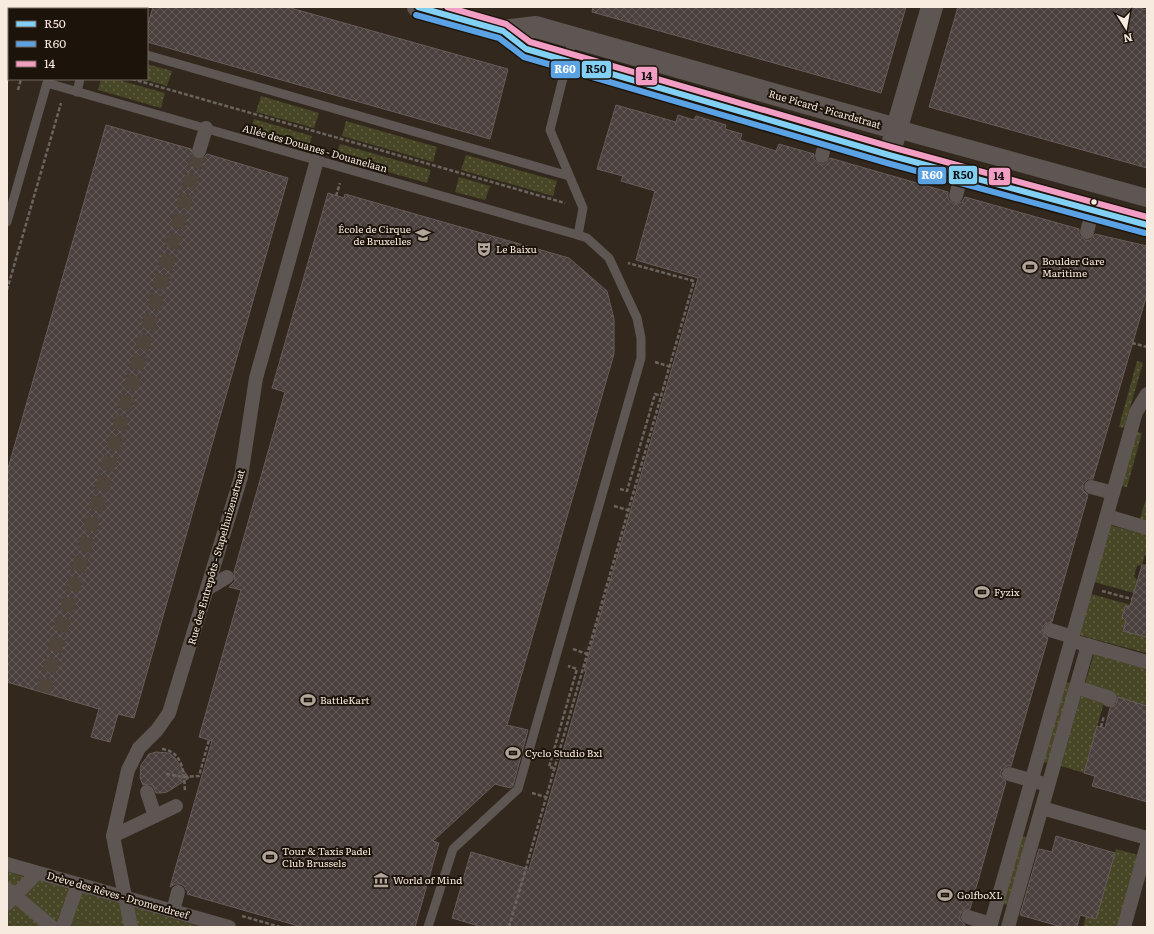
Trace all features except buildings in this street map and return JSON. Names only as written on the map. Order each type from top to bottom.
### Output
[{"type":"street","name":"Rue Picard - Picardstraat","points":[[418,7],[503,31],[526,49],[889,155],[1147,225]]},
{"type":"street","points":[[889,155],[898,129],[932,7]]},
{"type":"street","name":"Rue Picard - Picardstraat","points":[[503,31],[536,27],[1147,198]]},
{"type":"street","points":[[199,151],[206,128]]},
{"type":"street","name":"Rue des Entrepôts - Stapelhuizenstraat","points":[[131,927],[124,897],[114,836],[128,770],[139,748],[157,730],[169,713],[241,477],[256,378],[317,160]]},
{"type":"street","points":[[968,917],[991,926],[1072,639],[1090,587],[1113,493],[1136,412],[1147,394]]},
{"type":"street","points":[[1091,487],[1113,493]]},
{"type":"street","points":[[1107,516],[1147,528]]},
{"type":"street","points":[[207,589],[227,578]]},
{"type":"street","points":[[1050,630],[1088,645],[1147,662]]},
{"type":"street","points":[[1008,927],[1088,645]]},
{"type":"street","points":[[1076,687],[1110,698],[1109,700]]},
{"type":"street","points":[[1009,774],[1048,785]]},
{"type":"street","points":[[114,836],[152,801],[181,803]]},
{"type":"street","points":[[1042,808],[1147,838]]},
{"type":"street","points":[[1124,927],[1147,845]]},
{"type":"street","name":"Drève des Rêves - Dromendreef","points":[[7,864],[229,927]]},
{"type":"street","points":[[37,873],[10,896],[52,927]]},
{"type":"street","points":[[63,927],[78,884]]},
{"type":"street","points":[[173,911],[178,892]]},
{"type":"lane","points":[[573,38],[550,130],[583,208],[578,235]]},
{"type":"lane","points":[[148,55],[569,176]]},
{"type":"lane","points":[[77,92],[80,80]]},
{"type":"lane","name":"Allée des Douanes - Douanelaan","points":[[7,222],[46,84],[206,128],[578,235],[587,238],[609,258],[637,318],[641,338],[641,358],[518,789],[453,849],[428,927]]},
{"type":"path","points":[[18,90],[21,80]]},
{"type":"path","points":[[135,80],[583,208]]},
{"type":"path","points":[[7,290],[65,88]]},
{"type":"path","points":[[509,927],[548,797],[554,768],[694,281],[650,269]]},
{"type":"path","points":[[1132,343],[1147,347]]},
{"type":"path","points":[[656,363],[670,367]]},
{"type":"path","points":[[630,484],[655,394],[661,396]]},
{"type":"path","points":[[615,506],[629,510]]},
{"type":"path","points":[[1090,587],[1132,599]]},
{"type":"path","points":[[574,650],[588,654]]},
{"type":"path","points":[[554,768],[548,767],[575,677]]},
{"type":"path","points":[[166,774],[184,777],[199,776],[209,740]]},
{"type":"path","points":[[160,749],[172,752],[178,757],[182,764],[184,777],[181,803]]},
{"type":"path","points":[[535,794],[548,797]]},
{"type":"shaded area","points":[[148,64],[172,71],[167,86],[146,80],[148,80]]},
{"type":"shaded area","points":[[101,80],[119,80],[165,93],[161,108],[98,90]]},
{"type":"shaded area","points":[[261,96],[319,113],[314,128],[256,112]]},
{"type":"shaded area","points":[[254,119],[312,136],[308,149],[250,133]]},
{"type":"shaded area","points":[[346,121],[437,147],[433,162],[342,136]]},
{"type":"shaded area","points":[[340,144],[431,170],[427,183],[335,157]]},
{"type":"shaded area","points":[[466,155],[557,181],[553,196],[461,170]]},
{"type":"shaded area","points":[[459,177],[490,186],[485,200],[455,192]]},
{"type":"shaded area","points":[[1137,361],[1143,363],[1124,428],[1119,427]]},
{"type":"shaded area","points":[[1137,432],[1142,433],[1127,487],[1121,486]]},
{"type":"shaded area","points":[[1147,495],[1147,521],[1140,519]]},
{"type":"shaded area","points":[[1110,525],[1147,535],[1147,556],[1145,555],[1142,565],[1137,566],[1134,576],[1138,581],[1134,593],[1094,582]]},
{"type":"shaded area","points":[[1091,594],[1131,605],[1125,607],[1126,621],[1123,631],[1147,637],[1146,653],[1079,635]]},
{"type":"shaded area","points":[[1094,653],[1147,668],[1147,706],[1084,687]]},
{"type":"shaded area","points":[[1066,682],[1071,683],[1048,763],[1043,762]]},
{"type":"shaded area","points":[[1082,692],[1105,699],[1084,773],[1061,766]]},
{"type":"shaded area","points":[[1022,836],[1027,837],[1008,905],[1003,904]]},
{"type":"shaded area","points":[[1116,849],[1138,855],[1118,927],[1083,927],[1086,916],[1096,919]]},
{"type":"shaded area","points":[[7,871],[28,878],[14,891],[7,885]]},
{"type":"shaded area","points":[[35,879],[72,890],[59,927],[19,895]]},
{"type":"shaded area","points":[[78,891],[122,904],[128,927],[105,927],[69,917]]},
{"type":"shaded area","points":[[15,900],[47,927],[7,927],[7,908]]},
{"type":"shaded area","points":[[130,906],[202,927],[135,927]]},
{"type":"shaded area","points":[[69,917],[105,927],[66,927]]},
{"type":"tunnel","points":[[43,692],[199,151]]},
{"type":"transit line","name":"R50","points":[[418,7],[503,31],[526,49],[889,155],[1147,225]]},
{"type":"transit line","name":"14","points":[[447,7],[506,24],[530,42],[891,147],[1147,217]]},
{"type":"transit line","name":"R60","points":[[416,15],[499,38],[524,57],[887,163],[1145,233]]},
{"type":"place","name":"École de Cirque de Bruxelles","points":[[423,235]]},
{"type":"place","name":"Le Baixu","points":[[484,249]]},
{"type":"place","name":"Boulder Gare Maritime","points":[[1030,267]]},
{"type":"place","name":"Fyzix","points":[[982,592]]},
{"type":"place","name":"BattleKart","points":[[308,700]]},
{"type":"place","name":"Cyclo Studio Bxl","points":[[513,753]]},
{"type":"place","name":"Tour & Taxis Padel Club Brussels","points":[[270,857]]},
{"type":"place","name":"World of Mind","points":[[381,880]]},
{"type":"place","name":"GolfboXL","points":[[945,895]]}]
